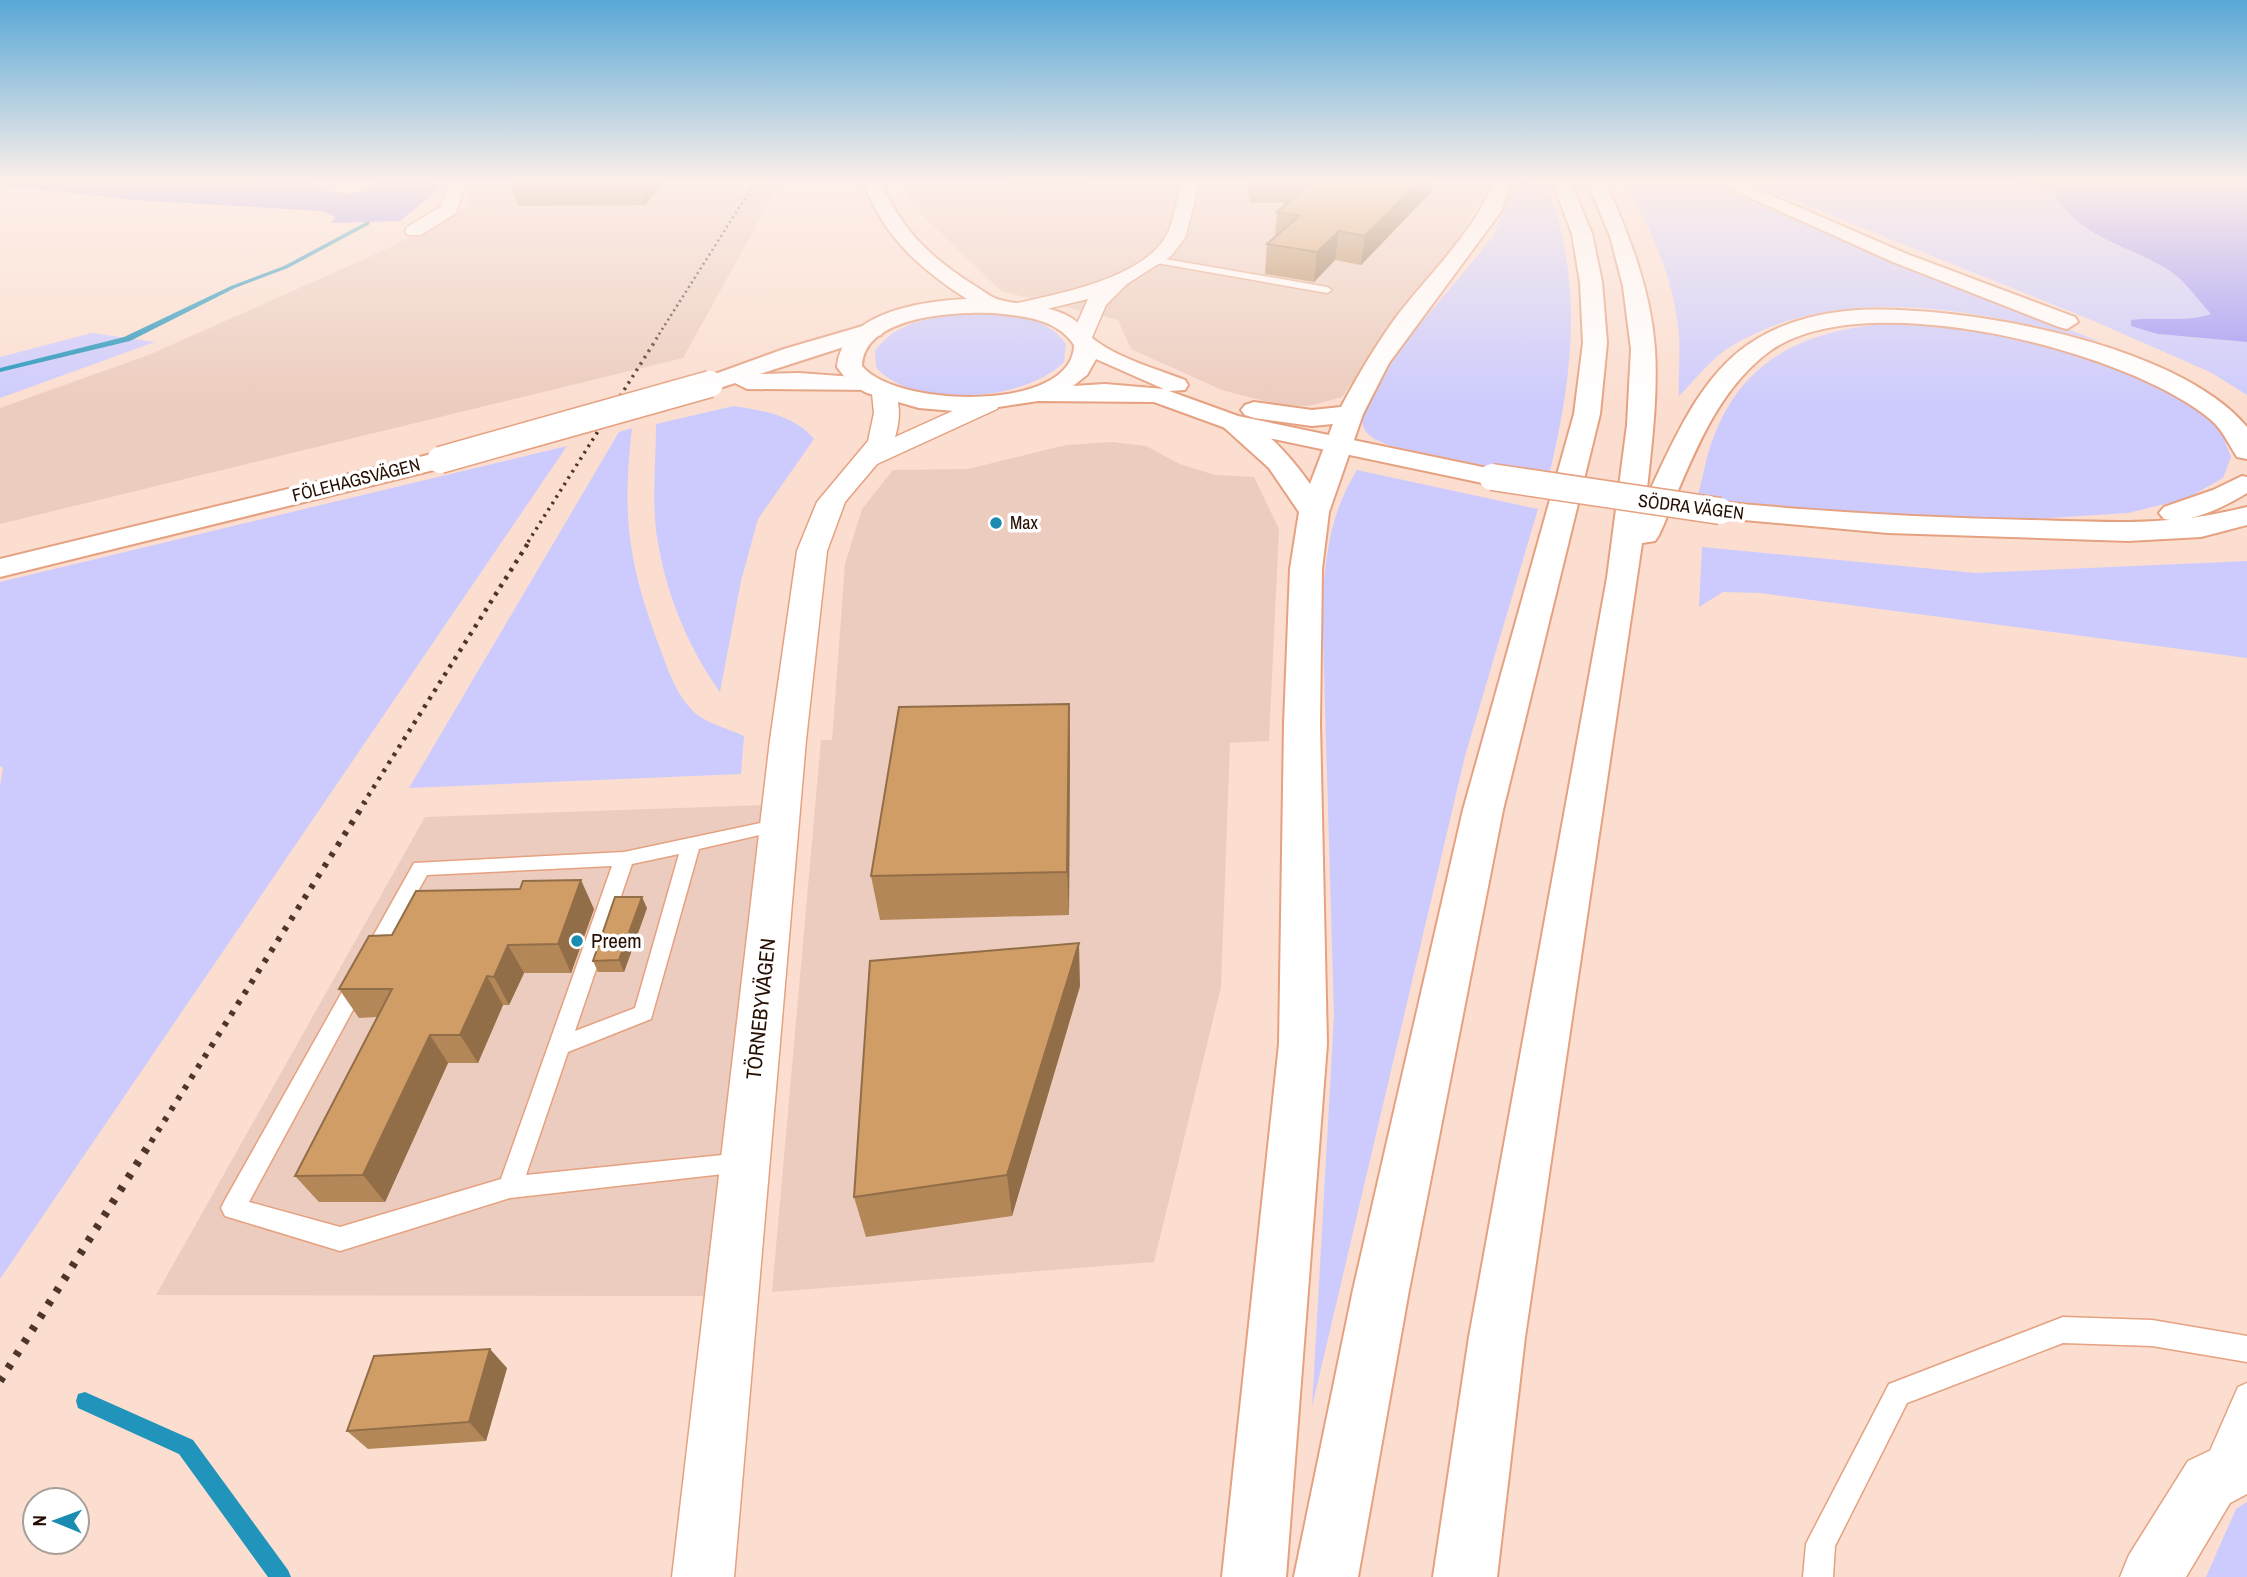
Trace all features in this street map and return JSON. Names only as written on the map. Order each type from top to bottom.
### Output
[{"type":"main road","points":[[892,255],[924,286],[914,314]]},
{"type":"main road","points":[[921,255],[943,274],[993,306]]},
{"type":"main road","points":[[1254,1577],[1303,1044],[1302,724],[1306,569],[1314,512],[1350,414],[1377,362],[1457,255]]},
{"type":"main road","points":[[1326,1577],[1381,1290],[1483,810],[1587,414],[1595,342],[1591,282],[1586,255]]},
{"type":"main road","points":[[1465,1577],[1497,1337],[1623,578],[1640,425],[1643,349],[1634,286],[1625,255]]},
{"type":"main road","points":[[1892,255],[2141,352],[2214,388],[2247,411]]},
{"type":"main road","name":"SÖDRA VÄGEN","points":[[993,306],[1022,309],[1059,320],[1084,341],[1136,370],[1243,416]]},
{"type":"main road","name":"FÖLEHAGSVÄGEN","points":[[0,568],[440,460],[710,384],[802,350],[873,330],[914,314],[953,307],[993,306]]},
{"type":"main road","points":[[1623,578],[1711,396],[1765,343],[1810,326],[1879,317],[1926,318],[1998,327],[2084,347],[2164,378],[2198,397],[2225,418],[2244,439],[2247,451]]},
{"type":"main road","points":[[868,383],[853,351],[873,330]]},
{"type":"main road","points":[[1029,396],[1072,376],[1083,363],[1084,341]]},
{"type":"main road","name":"FÖLEHAGSVÄGEN","points":[[710,384],[799,380],[868,383],[931,404],[988,404],[1029,396]]},
{"type":"main road","name":"SÖDRA VÄGEN","points":[[1029,396],[1105,392],[1157,396],[1243,416],[1339,443],[1492,477],[1720,511],[1871,525],[2131,532],[2189,529],[2247,516]]},
{"type":"main road","points":[[1243,416],[1312,418],[1350,414]]},
{"type":"main road","points":[[1243,416],[1296,479],[1314,512]]},
{"type":"main road","name":"SÖDRA VÄGEN","points":[[2048,530],[2164,516],[2223,496],[2245,479]]},
{"type":"street","points":[[1022,309],[1074,297],[1128,274],[1159,255]]},
{"type":"street","points":[[1084,341],[1096,303],[1128,274]]},
{"type":"street","name":"TÖRNEBYVÄGEN","points":[[703,1577],[779,825],[814,542],[835,496],[869,458],[882,440],[887,426],[868,383]]},
{"type":"street","name":"TÖRNEBYVÄGEN","points":[[869,458],[988,404]]},
{"type":"street","points":[[2151,1577],[2228,1472]]},
{"type":"lane","points":[[1154,260],[1327,290]]},
{"type":"lane","points":[[746,1164],[510,1187],[340,1239],[233,1208],[421,869],[624,859],[779,825]]},
{"type":"lane","points":[[559,1046],[644,1013],[691,844]]},
{"type":"lane","points":[[510,1187],[624,859]]},
{"type":"lane","points":[[1818,1577],[1821,1544],[1898,1393],[2063,1330],[2152,1333],[2247,1349]]},
{"type":"lane","points":[[2228,1472],[2247,1396]]},
{"type":"shaded area","points":[[374,255],[740,255],[683,358],[0,524],[0,408],[151,354]]},
{"type":"shaded area","points":[[963,255],[1449,255],[1390,326],[1342,397],[1309,406],[1280,405],[1222,390],[1131,349],[1118,320],[1001,291]]},
{"type":"shaded area","points":[[1478,255],[1566,255],[1570,292],[1569,366],[1548,479],[1391,446],[1370,436],[1364,428],[1361,416],[1400,348]]},
{"type":"shaded area","points":[[1660,255],[1876,255],[2101,342],[1963,312],[1915,307],[1868,307],[1822,312],[1776,325],[1733,345],[1711,362],[1679,396],[1679,334]]},
{"type":"shaded area","points":[[1929,255],[2139,255],[2154,261],[2176,275],[2212,314],[2158,334],[2247,342],[2247,395],[2212,373],[2094,321]]},
{"type":"shaded area","points":[[2139,255],[2247,255],[2247,342],[2158,334],[2131,326],[2131,320],[2192,318],[2211,314],[2176,275]]},
{"type":"shaded area","points":[[969,314],[1022,317],[1047,327],[1066,344],[1064,362],[1047,375],[1024,385],[970,396],[916,390],[893,381],[876,367],[875,351],[893,333],[917,322]]},
{"type":"shaded area","points":[[1894,323],[1958,326],[2020,337],[2084,355],[2151,380],[2204,413],[2221,432],[2231,457],[2223,478],[2186,499],[2128,513],[2034,519],[1902,517],[1697,498],[1711,443],[1728,408],[1744,384],[1764,365],[1810,340],[1864,326]]},
{"type":"shaded area","points":[[92,333],[155,342],[0,398],[0,357]]},
{"type":"shaded area","points":[[734,406],[788,419],[814,439],[758,519],[741,581],[720,692],[689,640],[673,602],[662,563],[655,514],[656,424]]},
{"type":"shaded area","points":[[632,428],[628,487],[630,537],[648,614],[672,678],[686,703],[703,718],[744,736],[741,774],[409,788],[619,432]]},
{"type":"shaded area","points":[[1112,442],[1146,446],[1180,464],[1215,475],[1254,477],[1279,529],[1269,741],[1230,743],[1221,987],[1154,1262],[772,1292],[821,740],[832,740],[845,564],[862,509],[893,470],[968,469],[1066,445]]},
{"type":"shaded area","points":[[567,446],[0,1279],[0,786],[3,768],[0,766],[0,582]]},
{"type":"shaded area","points":[[1357,470],[1538,509],[1465,756],[1312,1407],[1334,1016],[1322,600],[1328,548],[1335,517]]},
{"type":"shaded area","points":[[1702,547],[1976,573],[2247,561],[2247,658],[1760,593],[1723,592],[1699,607]]},
{"type":"shaded area","points":[[764,805],[710,1296],[156,1295],[425,817]]},
{"type":"shaded area","points":[[2247,1502],[2247,1577],[2206,1577],[2236,1509]]},
{"type":"building","points":[[1069,704],[1067,872],[871,876],[899,707]]},
{"type":"building","points":[[581,880],[558,944],[508,945],[494,977],[487,976],[460,1035],[430,1035],[363,1175],[295,1176],[392,989],[339,989],[369,936],[392,935],[416,891],[520,889],[523,881]]},
{"type":"building","points":[[615,897],[642,897],[619,960],[593,961]]},
{"type":"building","points":[[1079,943],[1007,1175],[854,1197],[870,961]]},
{"type":"building","points":[[490,1349],[469,1422],[347,1431],[374,1356]]},
{"type":"waterway","points":[[0,370],[127,339],[233,287],[286,267],[309,255]]},
{"type":"waterway","points":[[85,1401],[186,1447],[281,1577]]},
{"type":"railway","points":[[656,339],[709,255]]},
{"type":"railway","points":[[528,542],[657,338]]},
{"type":"railway","points":[[363,804],[530,540]]},
{"type":"railway","points":[[151,1142],[365,802]]},
{"type":"railway","points":[[0,1381],[152,1140]]},
{"type":"place","name":"Max","points":[[996,523]]},
{"type":"place","name":"Preem","points":[[577,941]]}]
